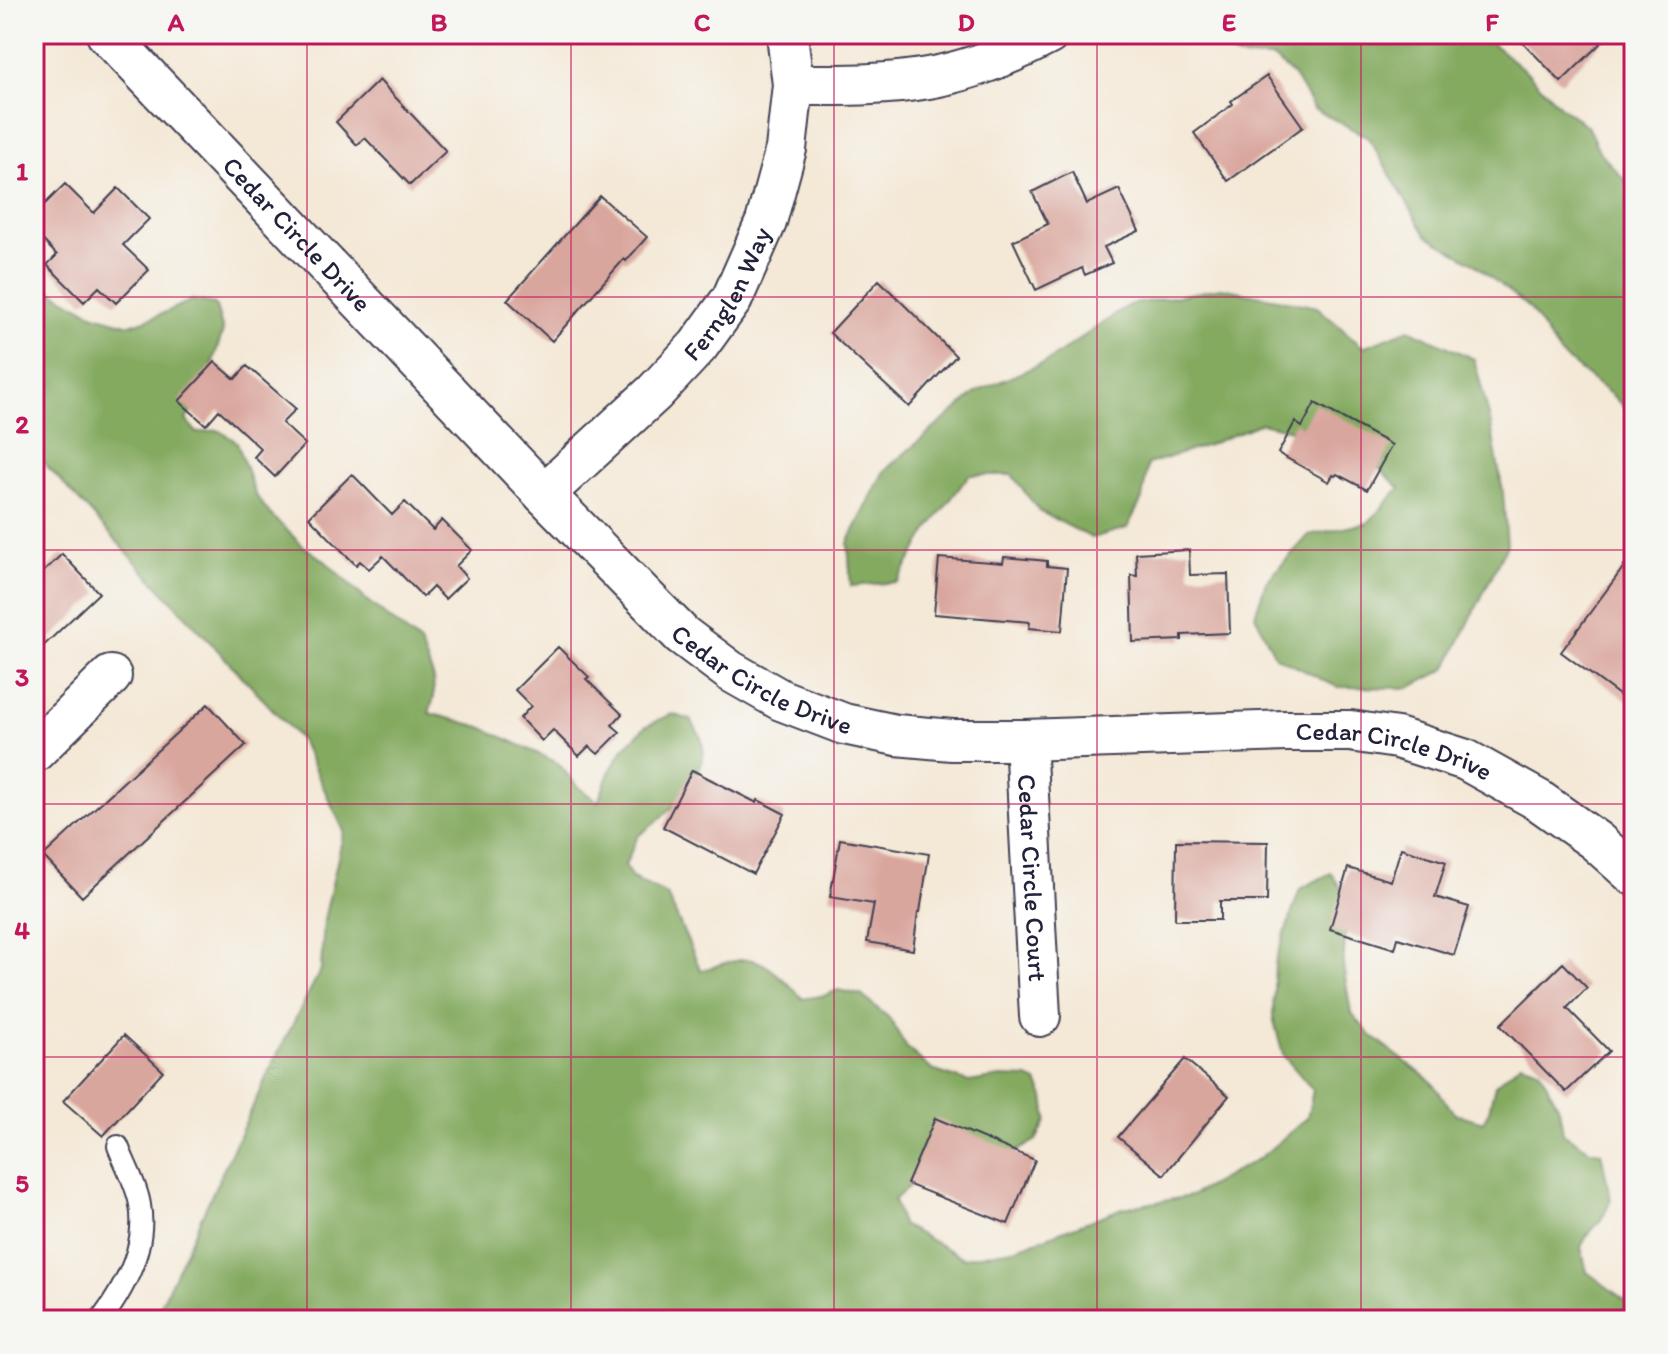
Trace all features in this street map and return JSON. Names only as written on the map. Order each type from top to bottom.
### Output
[{"type":"street","name":"Cedar Circle Drive","points":[[107,34],[682,635],[730,671],[781,700],[844,724],[896,735],[952,740],[1286,731],[1350,731],[1397,738],[1466,760],[1538,800],[1596,841],[1634,875]]},
{"type":"street","name":"Fernglen Way","points":[[544,494],[654,393],[698,346],[732,299],[766,222],[786,149],[793,85],[787,34]]},
{"type":"street","points":[[793,85],[871,85],[929,78],[980,64],[1049,34]]},
{"type":"street","points":[[34,752],[111,676]]},
{"type":"street","name":"Cedar Circle Court","points":[[1025,740],[1040,1016]]},
{"type":"lane","points":[[101,1320],[118,1297],[133,1263],[142,1227],[140,1203],[118,1146]]},
{"type":"green space","points":[[1202,34],[1481,34],[1528,73],[1562,108],[1587,126],[1600,153],[1634,190],[1634,417],[1560,354],[1530,309],[1472,262],[1426,235],[1368,137],[1314,109],[1294,76],[1273,58],[1238,57],[1219,48]]},
{"type":"green space","points":[[34,282],[95,315],[130,325],[192,300],[215,304],[223,331],[207,379],[186,420],[197,433],[218,430],[237,442],[255,494],[270,514],[303,546],[325,561],[365,599],[420,643],[433,676],[434,697],[429,713],[481,727],[558,763],[577,786],[598,802],[609,773],[623,749],[646,726],[672,714],[691,720],[701,737],[704,753],[696,779],[689,791],[638,836],[625,865],[632,878],[667,895],[701,971],[733,961],[752,960],[773,970],[803,999],[838,990],[861,995],[889,1018],[907,1048],[932,1070],[969,1082],[1001,1077],[1028,1078],[1037,1082],[1044,1097],[1047,1120],[1036,1140],[1007,1157],[934,1164],[894,1200],[902,1225],[964,1258],[1018,1248],[1123,1208],[1191,1196],[1260,1158],[1307,1118],[1313,1090],[1283,1055],[1273,1017],[1275,963],[1300,889],[1331,873],[1346,896],[1343,966],[1351,1012],[1369,1034],[1432,1082],[1454,1113],[1483,1122],[1495,1085],[1521,1063],[1539,1069],[1559,1108],[1563,1133],[1590,1150],[1601,1152],[1611,1200],[1581,1247],[1587,1272],[1634,1307],[1634,1320],[379,1320],[369,1316],[317,1320],[156,1320],[272,1065],[321,969],[324,920],[344,831],[301,740],[34,452]]},
{"type":"green space","points":[[1221,288],[1317,307],[1363,347],[1409,329],[1474,359],[1490,420],[1503,493],[1507,545],[1446,669],[1409,688],[1337,687],[1275,656],[1255,615],[1266,582],[1309,535],[1368,523],[1400,488],[1353,444],[1261,423],[1208,445],[1148,464],[1142,499],[1127,528],[1092,538],[1039,511],[1012,475],[969,475],[930,527],[897,582],[851,586],[848,543],[884,471],[978,391],[1048,361],[1129,305]]},
{"type":"building","points":[[1515,34],[1610,34],[1561,82]]},
{"type":"building","points":[[1267,76],[1303,127],[1228,181],[1194,133],[1233,104],[1231,101]]},
{"type":"building","points":[[379,80],[446,151],[410,185],[365,138],[357,145],[336,122]]},
{"type":"building","points":[[1072,172],[1087,204],[1119,189],[1139,231],[1104,247],[1112,263],[1085,275],[1082,268],[1036,290],[1013,241],[1048,224],[1032,192]]},
{"type":"building","points":[[65,184],[94,213],[118,188],[149,219],[123,245],[149,270],[116,303],[99,287],[84,302],[47,265],[57,255],[34,231],[34,215]]},
{"type":"building","points":[[600,196],[647,237],[552,341],[507,300]]},
{"type":"building","points":[[879,280],[956,356],[909,407],[830,333]]},
{"type":"building","points":[[215,362],[235,379],[247,366],[296,409],[282,423],[305,444],[275,477],[254,457],[261,449],[219,410],[206,425],[179,401]]},
{"type":"building","points":[[1315,403],[1392,445],[1367,490],[1337,474],[1329,482],[1278,453],[1295,422],[1302,427]]},
{"type":"building","points":[[352,474],[392,515],[405,502],[433,530],[442,520],[472,550],[456,566],[467,578],[445,599],[433,587],[423,597],[383,556],[369,569],[360,561],[356,565],[309,517]]},
{"type":"building","points":[[1189,550],[1190,575],[1228,574],[1230,633],[1182,635],[1182,640],[1133,642],[1131,575],[1137,576],[1136,553]]},
{"type":"building","points":[[1634,553],[1634,706],[1561,652]]},
{"type":"building","points":[[62,554],[99,593],[34,655],[34,581]]},
{"type":"building","points":[[1004,557],[1047,561],[1047,566],[1067,568],[1062,631],[1029,628],[1030,622],[934,614],[939,558],[1003,563]]},
{"type":"building","points":[[558,647],[622,714],[612,725],[620,732],[598,754],[589,746],[579,756],[553,730],[542,741],[520,718],[531,706],[515,690]]},
{"type":"building","points":[[208,704],[246,745],[82,897],[43,856]]},
{"type":"building","points":[[692,770],[785,814],[753,874],[663,827]]},
{"type":"building","points":[[840,839],[929,854],[913,950],[867,942],[874,904],[830,897]]},
{"type":"building","points":[[1176,841],[1268,842],[1267,901],[1220,901],[1220,920],[1175,920]]},
{"type":"building","points":[[1401,848],[1446,862],[1435,897],[1469,907],[1454,955],[1398,938],[1395,949],[1330,929],[1348,868],[1391,881]]},
{"type":"building","points":[[1563,963],[1587,988],[1567,1008],[1609,1051],[1566,1092],[1500,1025]]},
{"type":"building","points":[[124,1035],[163,1071],[103,1136],[63,1101]]},
{"type":"building","points":[[1185,1059],[1229,1096],[1164,1175],[1118,1137]]},
{"type":"building","points":[[935,1118],[1035,1160],[1008,1224],[907,1184]]}]
